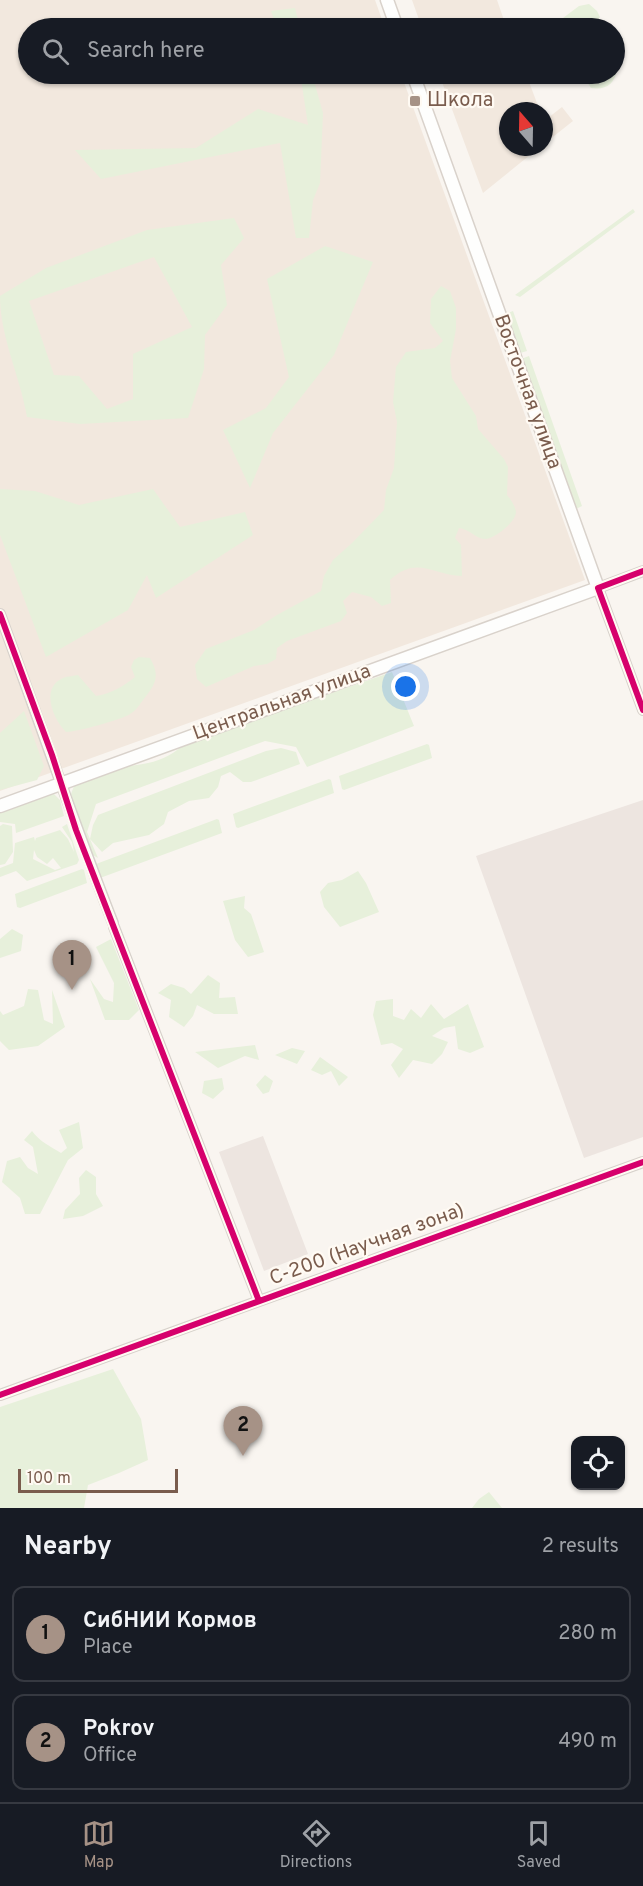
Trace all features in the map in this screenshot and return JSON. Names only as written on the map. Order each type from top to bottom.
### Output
[{"type":"main road","points":[[387,0],[393,18]]},
{"type":"main road","name":"Восточная улица","points":[[417,84],[598,588]]},
{"type":"main road","name":"Центральная улица","points":[[0,806],[598,588]]},
{"type":"street","points":[[598,588],[643,571]]},
{"type":"street","name":"Восточная улица","points":[[598,588],[643,710]]},
{"type":"street","points":[[0,614],[76,830],[259,1301]]},
{"type":"street","name":"С-200 (Научная зона)","points":[[0,1395],[643,1162]]},
{"type":"shaded area","points":[[0,0],[375,0],[381,18],[18,18],[18,84],[405,84],[585,580],[0,791]]},
{"type":"shaded area","points":[[412,0],[497,0],[503,18],[418,18]]},
{"type":"shaded area","points":[[443,84],[530,84],[537,102],[499,102],[499,156],[529,156],[483,193]]},
{"type":"shaded area","points":[[562,107],[573,121],[553,137],[553,114]]},
{"type":"shaded area","points":[[643,800],[643,1137],[584,1158],[476,856]]},
{"type":"shaded area","points":[[263,1136],[308,1254],[264,1271],[219,1152]]},
{"type":"green space","points":[[589,4],[600,17],[563,18],[579,6]]},
{"type":"green space","points":[[295,8],[298,18],[273,18],[271,11]]},
{"type":"green space","points":[[302,84],[315,84],[323,113],[320,183],[313,200],[309,238],[296,238],[280,143],[101,179],[75,150],[196,148],[258,109],[308,125]]},
{"type":"green space","points":[[588,84],[610,84],[601,88],[591,88]]},
{"type":"green space","points":[[633,209],[635,212],[520,297],[515,295]]},
{"type":"green space","points":[[234,218],[244,238],[221,265],[227,305],[205,335],[204,369],[188,418],[80,424],[27,417],[3,326],[0,296],[46,268],[147,230]],"holes":[[[154,257],[192,327],[133,354],[133,399],[107,409],[79,376],[54,375],[29,301]]]},
{"type":"green space","points":[[325,246],[373,262],[334,355],[273,433],[250,488],[223,430],[266,408],[289,377],[267,279]]},
{"type":"green space","points":[[441,286],[450,291],[456,308],[456,329],[450,361],[452,378],[476,416],[478,429],[504,459],[508,467],[507,495],[515,507],[515,516],[504,529],[485,539],[459,528],[455,538],[461,545],[462,576],[425,568],[408,569],[390,580],[391,603],[382,606],[371,597],[352,592],[343,601],[347,613],[341,621],[287,641],[277,648],[276,659],[267,664],[254,666],[206,687],[197,679],[195,665],[206,649],[254,630],[321,591],[324,576],[333,560],[384,510],[386,490],[394,468],[397,422],[393,402],[396,367],[406,352],[435,348],[443,341],[430,323],[431,299]]},
{"type":"green space","points":[[513,311],[527,351],[520,353],[505,314]]},
{"type":"green space","points":[[529,356],[582,506],[576,509],[521,359]]},
{"type":"green space","points":[[0,489],[35,491],[79,505],[153,489],[180,527],[245,512],[253,535],[156,598],[147,575],[128,610],[46,657],[0,535]]},
{"type":"green space","points":[[139,657],[150,658],[156,676],[151,690],[135,710],[108,722],[66,732],[53,712],[51,704],[50,696],[56,683],[63,678],[78,675],[96,696],[106,693],[135,677],[131,667],[134,660]]},
{"type":"green space","points":[[392,672],[414,726],[307,767],[296,747],[265,741],[96,804],[87,832],[98,858],[91,854],[71,794],[74,786],[117,768],[163,759],[184,744]]},
{"type":"green space","points":[[24,711],[44,766],[37,780],[0,790],[0,733]]},
{"type":"green space","points":[[427,744],[432,758],[342,789],[339,776]]},
{"type":"green space","points":[[281,748],[296,752],[300,764],[251,782],[243,782],[230,772],[221,776],[218,787],[209,798],[189,801],[168,812],[164,824],[149,835],[113,843],[102,852],[90,839],[98,815],[266,751]]},
{"type":"green space","points":[[329,779],[334,793],[236,827],[233,814]]},
{"type":"green space","points":[[54,794],[60,800],[64,816],[16,833],[15,824],[0,822],[0,812]]},
{"type":"green space","points":[[217,819],[222,833],[100,878],[96,864]]},
{"type":"green space","points":[[3,824],[12,826],[13,852],[5,864],[0,865],[0,826]]},
{"type":"green space","points":[[67,824],[79,860],[77,864],[27,881],[16,871],[0,877],[0,868],[13,863],[15,843],[34,837],[35,841],[36,838],[60,830],[68,839],[74,852],[72,842],[62,827]],"holes":[[[34,850],[37,857],[47,864],[53,858],[61,868],[55,870],[33,859]]]},
{"type":"green space","points":[[82,869],[87,883],[20,908],[17,907],[15,894]]},
{"type":"green space","points":[[358,871],[379,912],[340,927],[324,907],[320,892],[328,883],[342,880]]},
{"type":"green space","points":[[245,896],[244,908],[251,914],[264,952],[248,957],[235,940],[223,901]]},
{"type":"green space","points":[[12,929],[23,935],[21,951],[0,958],[0,939]]},
{"type":"green space","points":[[111,939],[139,1010],[129,1020],[105,1020],[90,979],[104,999],[113,1002],[114,983],[96,947]]},
{"type":"green space","points":[[208,975],[220,983],[219,998],[235,997],[238,1014],[214,1014],[197,1005],[193,1016],[184,1027],[169,1017],[171,1000],[158,993],[171,984],[184,988],[191,994]]},
{"type":"green space","points":[[28,989],[38,990],[44,1020],[53,1024],[52,990],[65,1027],[38,1046],[9,1050],[0,1041],[0,1011],[3,1015],[24,1006]]},
{"type":"green space","points":[[393,999],[393,1016],[404,1020],[411,1009],[421,1018],[431,1004],[444,1019],[468,1004],[484,1047],[470,1053],[458,1049],[455,1026],[444,1028],[432,1036],[448,1042],[442,1054],[432,1064],[413,1060],[399,1078],[391,1065],[403,1049],[392,1043],[381,1045],[373,1015],[376,1001]]},
{"type":"green space","points":[[255,1045],[259,1060],[245,1056],[218,1068],[195,1052]]},
{"type":"green space","points":[[292,1048],[305,1051],[297,1064],[275,1055]]},
{"type":"green space","points":[[320,1057],[348,1077],[339,1086],[331,1071],[322,1075],[311,1070]]},
{"type":"green space","points":[[265,1075],[273,1081],[269,1092],[263,1094],[256,1085]]},
{"type":"green space","points":[[222,1078],[224,1089],[213,1099],[202,1093],[204,1081]]},
{"type":"green space","points":[[79,1122],[83,1148],[68,1160],[40,1214],[25,1214],[20,1198],[2,1182],[7,1161],[20,1157],[28,1168],[38,1174],[33,1147],[24,1140],[32,1131],[42,1141],[61,1153],[67,1148],[59,1130]]},
{"type":"green space","points":[[86,1170],[96,1177],[96,1194],[103,1206],[83,1216],[63,1219],[65,1210],[80,1194],[79,1178]]},
{"type":"green space","points":[[113,1369],[141,1419],[148,1460],[88,1485],[84,1508],[0,1508],[0,1407]]},
{"type":"green space","points":[[489,1492],[502,1508],[472,1508],[479,1499]]},
{"type":"cycle path","points":[[643,571],[598,588],[643,710]]},
{"type":"cycle path","points":[[0,614],[52,755],[76,830],[259,1301]]},
{"type":"cycle path","points":[[0,1395],[643,1162]]},
{"type":"place","name":"Школа","points":[[415,101]]},
{"type":"place","name":"СибНИИ Кормов","points":[[72,990]]},
{"type":"place","name":"Pokrov","points":[[243,1456]]}]
